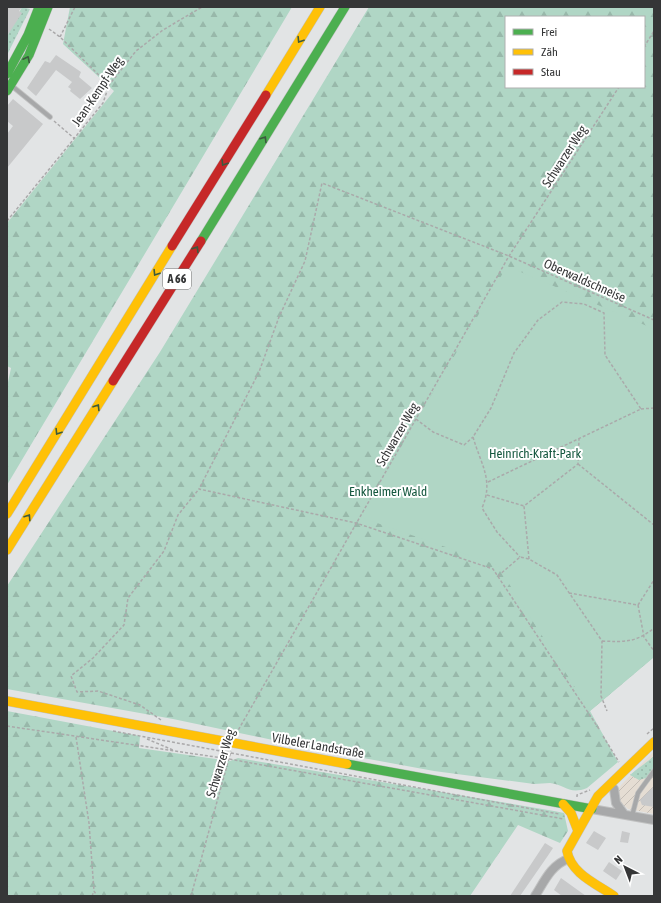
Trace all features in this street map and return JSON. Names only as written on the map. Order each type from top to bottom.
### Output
[{"type":"main road","points":[[7,74],[28,35],[39,7]]},
{"type":"main road","points":[[8,86],[25,63],[43,24],[48,7]]},
{"type":"main road","name":"A 66","points":[[7,514],[320,7]]},
{"type":"main road","name":"A 66","points":[[7,550],[148,326],[345,7]]},
{"type":"main road","name":"Vilbeler Landstraße","points":[[7,701],[592,809]]},
{"type":"main road","points":[[578,831],[573,817],[563,804],[585,800],[603,790],[654,742]]},
{"type":"main road","points":[[592,809],[614,789],[632,769],[644,752]]},
{"type":"main road","points":[[603,790],[567,851],[568,859],[574,868],[614,896]]},
{"type":"street","points":[[614,789],[616,803],[628,815]]},
{"type":"street","name":"Vilbeler Landstraße","points":[[592,809],[654,820]]},
{"type":"street","points":[[535,896],[553,868],[561,861],[568,859]]},
{"type":"lane","points":[[8,86],[50,117]]},
{"type":"lane","points":[[628,815],[638,793],[654,771]]},
{"type":"path","points":[[60,37],[75,7]]},
{"type":"path","name":"Jean-Kempf-Weg","points":[[7,221],[103,103],[109,85],[136,51],[163,30],[202,7]]},
{"type":"path","points":[[43,24],[60,37],[109,85]]},
{"type":"path","points":[[645,45],[654,31]]},
{"type":"path","name":"Schwarzer Weg","points":[[191,896],[235,735],[509,256],[618,88]]},
{"type":"path","points":[[50,117],[75,139]]},
{"type":"path","name":"Oberwaldschneise","points":[[199,489],[259,372],[279,317],[305,260],[322,183],[509,256],[654,320]]},
{"type":"path","points":[[416,419],[434,432],[464,445],[473,437],[491,408],[514,353],[538,320],[562,302],[584,304],[604,313],[605,355],[642,409]]},
{"type":"path","points":[[488,482],[579,439],[613,421],[642,409],[654,408]]},
{"type":"path","points":[[473,437],[488,482],[487,495],[482,508],[497,532],[520,557],[529,559],[557,575],[602,640],[601,696],[607,711]]},
{"type":"path","points":[[524,506],[578,464],[579,439]]},
{"type":"path","points":[[578,464],[654,525]]},
{"type":"path","points":[[162,721],[140,704],[98,691],[77,692],[70,676],[93,658],[124,625],[128,598],[164,551],[178,515],[199,489],[356,523],[493,569],[599,729]]},
{"type":"path","points":[[487,495],[524,506]]},
{"type":"path","points":[[524,506],[529,559]]},
{"type":"path","points":[[498,576],[520,557]]},
{"type":"path","points":[[654,580],[638,605],[644,637],[654,651]]},
{"type":"path","points":[[569,593],[638,605]]},
{"type":"path","points":[[602,640],[624,642],[644,637],[654,628]]},
{"type":"path","points":[[7,726],[229,759],[565,820],[573,817]]},
{"type":"path","points":[[603,736],[620,762]]},
{"type":"path","points":[[76,737],[89,823],[94,891],[92,896]]},
{"type":"path","points":[[178,752],[145,738],[573,817]]},
{"type":"path","points":[[577,796],[590,789]]},
{"type":"path","points":[[94,891],[97,896]]},
{"type":"shaded area","points":[[654,751],[654,814],[628,809],[619,801],[617,792],[621,785]]},
{"type":"green space","points":[[22,7],[30,9],[7,55],[7,36]]},
{"type":"green space","points":[[70,7],[292,7],[7,485],[7,387],[11,368],[7,366],[7,223],[114,91],[63,44]]},
{"type":"green space","name":"Enkheimer Wald","points":[[369,7],[654,7],[654,657],[590,711],[618,762],[587,788],[572,790],[550,783],[534,784],[434,771],[325,751],[173,719],[7,689],[7,586],[160,352]]},
{"type":"green space","name":"Heinrich-Kraft-Park","points":[[507,266],[654,329],[654,657],[590,711],[497,565],[360,517]]},
{"type":"green space","points":[[7,711],[140,736],[139,748],[230,761],[238,758],[564,813],[568,831],[560,843],[518,825],[470,896],[7,896]]},
{"type":"green space","points":[[654,756],[654,769],[646,778],[639,780],[630,775],[648,761]]},
{"type":"building","points":[[7,7],[22,7],[19,11],[22,13],[7,36]]},
{"type":"building","points":[[56,55],[81,72],[79,77],[92,88],[80,99],[70,91],[71,89],[68,87],[72,82],[56,70],[36,96],[27,88],[45,61],[50,63]]},
{"type":"building","points":[[13,99],[43,124],[7,168],[7,134],[13,126],[7,121],[7,106]]},
{"type":"building","points":[[654,786],[654,807],[642,805],[640,800]]},
{"type":"building","points":[[594,831],[606,838],[598,850],[586,843]]},
{"type":"building","points":[[622,831],[630,833],[628,843],[620,842]]},
{"type":"building","points":[[545,843],[553,848],[520,896],[510,896]]},
{"type":"building","points":[[609,862],[622,871],[616,880],[603,871]]},
{"type":"building","points":[[561,878],[586,896],[562,896],[554,890]]},
{"type":"traffic: fast","points":[[7,74],[28,35],[39,7]]},
{"type":"traffic: fast","points":[[7,91],[29,55],[48,7]]},
{"type":"traffic: fast","points":[[201,241],[345,7]]},
{"type":"traffic: fast","points":[[347,764],[592,809]]},
{"type":"traffic: slow","points":[[266,95],[320,7]]},
{"type":"traffic: slow","points":[[7,514],[172,246]]},
{"type":"traffic: slow","points":[[7,550],[113,381]]},
{"type":"traffic: slow","points":[[7,701],[347,764]]},
{"type":"traffic: slow","points":[[614,896],[579,872],[569,859],[567,851],[598,796],[654,742]]},
{"type":"traffic: slow","points":[[563,804],[571,813],[578,831]]},
{"type":"traffic: jam","points":[[172,246],[266,95]]},
{"type":"traffic: jam","points":[[113,381],[201,241]]}]
